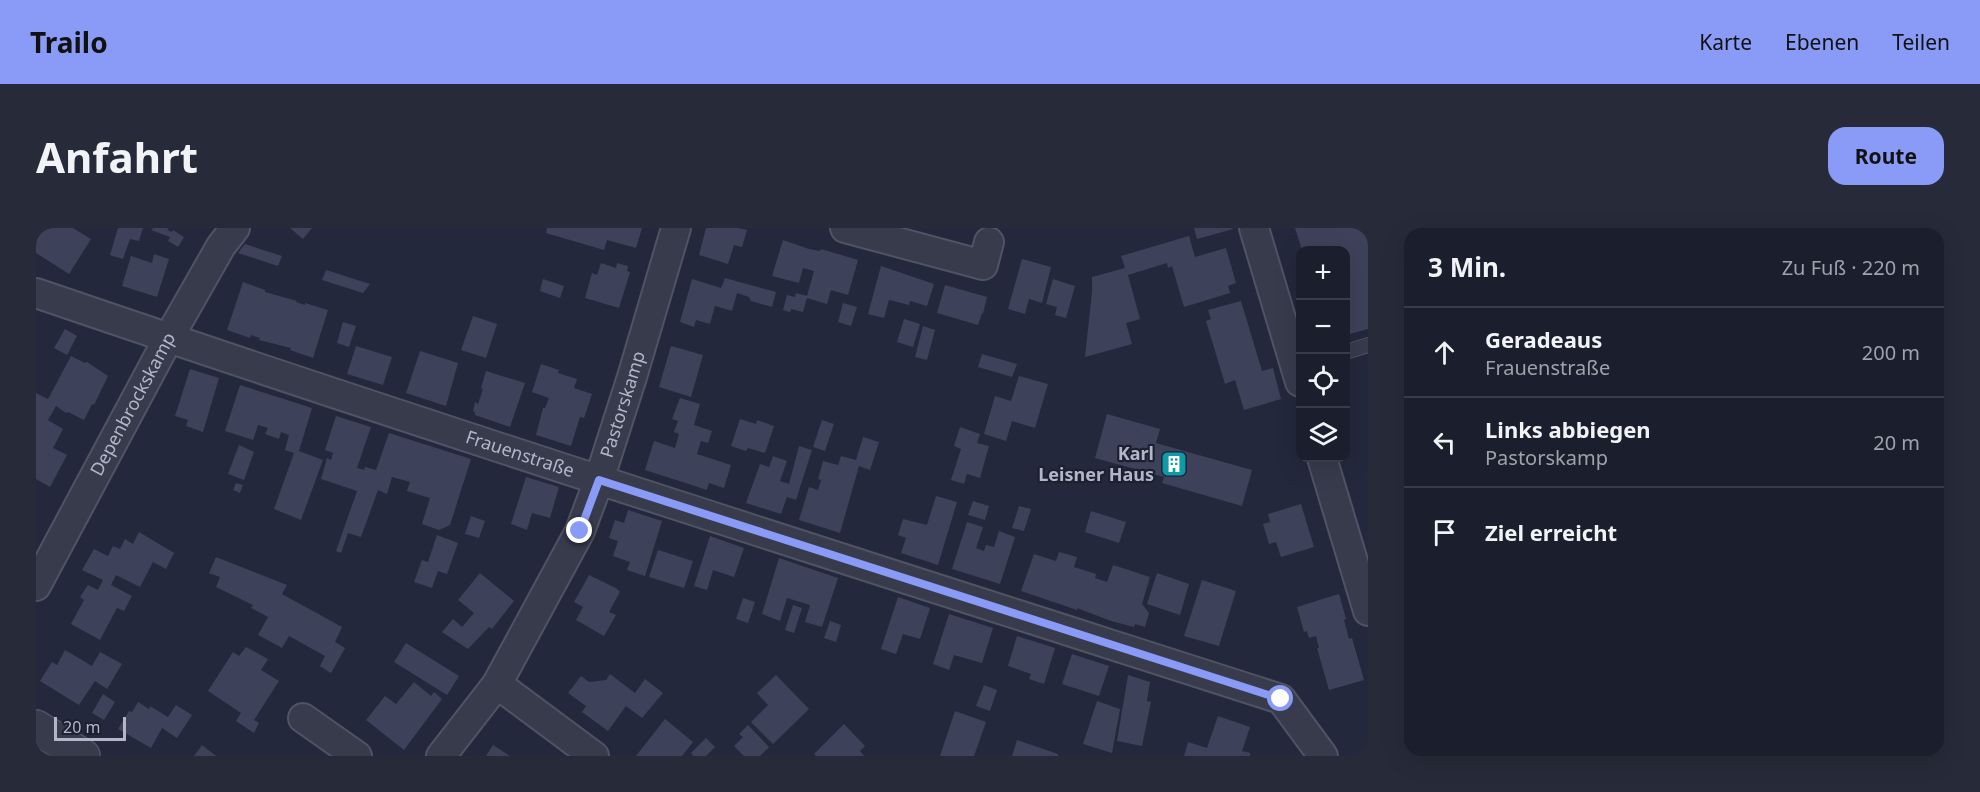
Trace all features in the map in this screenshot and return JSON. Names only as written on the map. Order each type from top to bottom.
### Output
[{"type":"street","name":"Depenbrockskamp","points":[[36,586],[168,339],[221,246],[236,228]]},
{"type":"street","name":"Pastorskamp","points":[[441,756],[497,684],[580,531],[599,480],[676,228]]},
{"type":"street","points":[[845,228],[983,265],[988,242]]},
{"type":"street","points":[[1254,228],[1296,361]]},
{"type":"street","name":"Frauenstraße","points":[[36,293],[168,339],[599,480],[1281,699],[1323,756]]},
{"type":"street","points":[[1323,462],[1368,611]]},
{"type":"street","points":[[497,684],[594,756]]},
{"type":"street","points":[[303,718],[357,756]]},
{"type":"street","points":[[36,727],[83,756]]},
{"type":"lane","points":[[1350,351],[1368,345]]},
{"type":"building","points":[[36,228],[73,228],[91,239],[69,274],[36,253]]},
{"type":"building","points":[[118,228],[143,228],[139,241],[130,239],[123,259],[110,255]]},
{"type":"building","points":[[169,228],[167,230],[172,232],[173,230],[184,237],[178,247],[168,241],[170,237],[151,230]]},
{"type":"building","points":[[290,228],[312,228],[303,239]]},
{"type":"building","points":[[547,228],[642,228],[636,248],[607,240],[604,250],[546,233]]},
{"type":"building","points":[[706,228],[747,230],[742,247],[734,245],[728,264],[699,255]]},
{"type":"building","points":[[1194,228],[1232,228],[1233,229],[1197,239]]},
{"type":"building","points":[[1295,228],[1368,228],[1368,329],[1350,334],[1350,246],[1301,246]]},
{"type":"building","points":[[1189,236],[1195,257],[1226,248],[1236,283],[1228,286],[1230,293],[1184,307],[1172,266],[1168,268],[1167,263],[1128,275],[1140,319],[1126,323],[1132,344],[1085,357],[1092,277],[1125,268],[1121,256]]},
{"type":"building","points":[[783,240],[809,249],[820,251],[821,249],[858,260],[848,295],[831,290],[827,304],[807,298],[803,312],[783,310],[787,295],[795,297],[796,293],[807,296],[814,271],[803,268],[799,283],[772,276]]},
{"type":"building","points":[[245,244],[282,256],[278,266],[238,253]]},
{"type":"building","points":[[154,254],[169,259],[157,297],[122,286],[131,256],[152,263]]},
{"type":"building","points":[[1022,259],[1051,267],[1042,303],[1029,299],[1025,314],[1008,309]]},
{"type":"building","points":[[601,263],[616,268],[617,263],[628,266],[627,271],[630,272],[619,308],[585,298],[592,273],[597,275]]},
{"type":"building","points":[[881,266],[934,284],[927,306],[910,301],[909,305],[889,300],[884,318],[868,314]]},
{"type":"building","points":[[326,270],[370,284],[363,293],[322,280]]},
{"type":"building","points":[[725,278],[776,292],[772,307],[751,301],[749,297],[737,293],[732,311],[715,306],[710,324],[696,320],[694,327],[680,322],[692,279],[721,288]]},
{"type":"building","points":[[543,279],[564,286],[560,298],[540,291]]},
{"type":"building","points":[[1053,279],[1075,286],[1066,318],[1055,315],[1057,307],[1046,304]]},
{"type":"building","points":[[243,282],[265,290],[265,292],[328,310],[313,358],[290,350],[291,348],[227,330]]},
{"type":"building","points":[[945,285],[987,297],[978,325],[937,313]]},
{"type":"building","points":[[1241,301],[1262,371],[1273,368],[1281,399],[1244,410],[1235,380],[1225,384],[1206,321],[1211,319],[1208,310]]},
{"type":"building","points":[[843,303],[857,307],[851,326],[838,322]]},
{"type":"building","points":[[473,316],[497,324],[486,358],[461,350]]},
{"type":"building","points":[[904,319],[920,324],[913,347],[897,342]]},
{"type":"building","points":[[343,322],[356,326],[349,347],[337,343]]},
{"type":"building","points":[[923,326],[935,330],[927,360],[915,357]]},
{"type":"building","points":[[65,329],[77,336],[67,355],[54,348]]},
{"type":"building","points":[[356,346],[392,357],[383,385],[347,374]]},
{"type":"building","points":[[671,346],[703,355],[691,397],[659,387]]},
{"type":"building","points":[[420,351],[458,363],[446,406],[406,393]]},
{"type":"building","points":[[982,354],[1017,364],[1012,377],[978,367]]},
{"type":"building","points":[[71,356],[87,362],[108,376],[84,420],[56,406],[48,420],[63,429],[53,448],[67,455],[50,487],[36,479],[36,393],[48,399]]},
{"type":"building","points":[[541,364],[577,379],[574,388],[592,394],[584,418],[580,417],[571,446],[536,435],[543,408],[549,398],[532,392]]},
{"type":"building","points":[[190,369],[219,378],[203,432],[186,426],[188,420],[175,416]]},
{"type":"building","points":[[486,371],[525,383],[510,427],[475,415],[473,411],[475,402],[478,404],[483,389],[481,388]]},
{"type":"building","points":[[1019,376],[1048,384],[1035,428],[1012,421],[1006,441],[984,434],[995,396],[1011,401]]},
{"type":"building","points":[[240,385],[312,408],[299,451],[323,460],[301,520],[274,509],[294,453],[285,450],[289,435],[281,432],[279,439],[265,434],[268,428],[258,425],[253,440],[225,431]]},
{"type":"building","points":[[680,398],[700,404],[694,425],[712,431],[708,443],[701,441],[697,454],[731,465],[724,488],[709,483],[707,490],[645,470],[654,441],[675,448],[679,434],[674,432],[678,421],[672,419]]},
{"type":"building","name":"Karl Leisner Haus","points":[[1107,414],[1160,429],[1156,443],[1252,470],[1242,506],[1162,483],[1164,477],[1095,458]]},
{"type":"building","points":[[336,416],[371,427],[357,468],[364,470],[365,467],[376,470],[389,433],[471,459],[450,525],[439,530],[422,524],[430,498],[407,491],[410,482],[392,477],[387,494],[378,490],[361,537],[348,533],[341,553],[336,551],[357,491],[321,479],[327,458],[331,460],[333,453],[325,450]]},
{"type":"building","points":[[740,419],[756,424],[757,420],[774,426],[765,453],[748,448],[746,451],[731,446]]},
{"type":"building","points":[[822,420],[834,424],[825,451],[813,447]]},
{"type":"building","points":[[960,427],[980,434],[977,443],[989,446],[980,478],[967,474],[964,484],[951,480],[961,449],[954,446]]},
{"type":"building","points":[[863,437],[879,442],[870,470],[859,466],[840,533],[799,520],[809,487],[818,490],[821,480],[818,479],[823,461],[838,465],[841,456],[856,460]]},
{"type":"building","points":[[239,445],[254,452],[244,480],[228,474]]},
{"type":"building","points":[[799,446],[812,450],[796,500],[787,497],[781,514],[746,503],[760,464],[769,467],[773,456],[787,461],[780,481],[789,484]]},
{"type":"building","points":[[526,477],[559,487],[550,518],[532,513],[527,530],[511,524]]},
{"type":"building","points":[[236,483],[243,485],[240,493],[233,490]]},
{"type":"building","points":[[936,496],[957,502],[938,565],[901,553],[906,538],[898,535],[903,519],[927,525]]},
{"type":"building","points":[[973,501],[989,506],[985,520],[968,515]]},
{"type":"building","points":[[1301,504],[1314,547],[1281,557],[1276,542],[1269,544],[1263,524],[1270,522],[1268,514]]},
{"type":"building","points":[[1019,506],[1031,509],[1024,531],[1012,528]]},
{"type":"building","points":[[628,510],[662,521],[645,576],[627,570],[630,562],[613,556],[618,541],[609,538],[615,520],[624,523]]},
{"type":"building","points":[[1091,511],[1126,522],[1119,543],[1085,532]]},
{"type":"building","points":[[471,516],[485,521],[479,538],[465,534]]},
{"type":"building","points":[[967,522],[983,527],[976,548],[984,551],[986,545],[994,547],[999,531],[1015,537],[1000,584],[952,569]]},
{"type":"building","points":[[139,532],[174,553],[166,569],[153,562],[140,587],[116,575],[111,585],[132,596],[124,611],[117,608],[100,640],[71,624],[84,600],[80,597],[88,585],[98,590],[103,580],[82,570],[94,549],[108,556],[113,546],[120,549],[125,539],[133,544]]},
{"type":"building","points":[[437,535],[458,543],[447,574],[438,571],[432,588],[414,582],[422,560],[428,562]]},
{"type":"building","points":[[710,536],[744,548],[734,577],[713,570],[707,590],[694,586]]},
{"type":"building","points":[[658,550],[693,561],[684,588],[649,577]]},
{"type":"building","points":[[1059,552],[1077,557],[1074,567],[1096,574],[1095,578],[1107,582],[1113,565],[1150,577],[1142,604],[1149,613],[1145,627],[1135,624],[1134,627],[1111,621],[1021,591],[1034,554],[1056,561]]},
{"type":"building","points":[[216,557],[287,585],[282,594],[342,627],[335,642],[345,648],[331,673],[320,666],[325,656],[289,636],[282,648],[258,635],[268,617],[251,608],[253,605],[216,587],[220,577],[209,573]]},
{"type":"building","points":[[779,558],[838,578],[822,627],[805,622],[810,605],[787,598],[780,621],[762,614]]},
{"type":"building","points":[[480,573],[514,601],[492,629],[489,627],[468,649],[442,632],[453,619],[462,627],[474,613],[458,600]]},
{"type":"building","points":[[1157,573],[1189,584],[1180,615],[1147,604]]},
{"type":"building","points":[[589,575],[620,592],[609,612],[616,615],[604,636],[576,620],[583,607],[574,602]]},
{"type":"building","points":[[1202,580],[1236,591],[1219,646],[1184,636]]},
{"type":"building","points":[[1339,594],[1349,639],[1352,638],[1364,680],[1329,690],[1317,648],[1319,648],[1316,636],[1309,638],[1307,631],[1304,632],[1297,607]]},
{"type":"building","points":[[898,597],[930,608],[920,639],[903,634],[896,654],[881,649]]},
{"type":"building","points":[[743,598],[755,602],[748,623],[736,619]]},
{"type":"building","points":[[793,605],[802,608],[794,633],[785,630]]},
{"type":"building","points":[[949,614],[993,628],[982,663],[954,655],[949,670],[933,664]]},
{"type":"building","points":[[830,621],[841,625],[836,642],[824,638]]},
{"type":"building","points":[[1017,636],[1055,648],[1044,684],[1029,679],[1031,674],[1008,666]]},
{"type":"building","points":[[406,643],[459,676],[447,695],[394,662]]},
{"type":"building","points":[[246,647],[268,659],[261,670],[279,681],[254,720],[259,723],[254,733],[236,721],[241,713],[208,691],[233,652],[239,656]]},
{"type":"building","points":[[65,650],[92,666],[100,652],[122,664],[107,689],[95,681],[79,705],[40,681],[52,662],[57,665]]},
{"type":"building","points":[[1072,654],[1109,666],[1099,696],[1062,684]]},
{"type":"building","points":[[610,674],[635,693],[645,679],[663,693],[642,718],[626,706],[608,731],[582,712],[586,706],[568,693],[581,676],[589,682],[606,680]]},
{"type":"building","points":[[776,675],[809,709],[773,744],[751,722],[768,705],[757,693]]},
{"type":"building","points":[[1128,675],[1150,682],[1147,701],[1151,702],[1142,746],[1117,741]]},
{"type":"building","points":[[414,682],[431,696],[434,692],[442,699],[404,750],[366,720],[385,696],[396,704]]},
{"type":"building","points":[[984,685],[997,690],[990,711],[976,706]]},
{"type":"building","points":[[103,694],[115,702],[104,720],[92,713]]},
{"type":"building","points":[[1097,701],[1120,709],[1112,753],[1083,744]]},
{"type":"building","points":[[138,702],[168,717],[176,705],[192,715],[177,738],[162,728],[151,748],[118,729],[129,711],[132,712]]},
{"type":"building","points":[[955,711],[986,722],[974,756],[940,756]]},
{"type":"building","points":[[1218,716],[1250,727],[1242,751],[1250,753],[1250,756],[1184,756],[1188,742],[1207,748]]},
{"type":"building","points":[[665,719],[693,742],[682,756],[636,756]]},
{"type":"building","points":[[844,724],[865,746],[860,751],[864,756],[816,756],[814,754]]},
{"type":"building","points":[[748,725],[769,747],[760,756],[744,756],[734,746],[743,737],[739,734]]},
{"type":"building","points":[[706,738],[715,747],[706,756],[693,756],[691,753]]},
{"type":"building","points":[[1017,740],[1058,754],[1058,756],[1012,756]]},
{"type":"building","points":[[202,745],[216,756],[194,756]]},
{"type":"building","points":[[493,745],[510,756],[486,756]]},
{"type":"place","name":"Karl Leisner Haus","points":[[1174,464]]},
{"type":"route","points":[[580,531],[599,480],[1281,699]]}]
